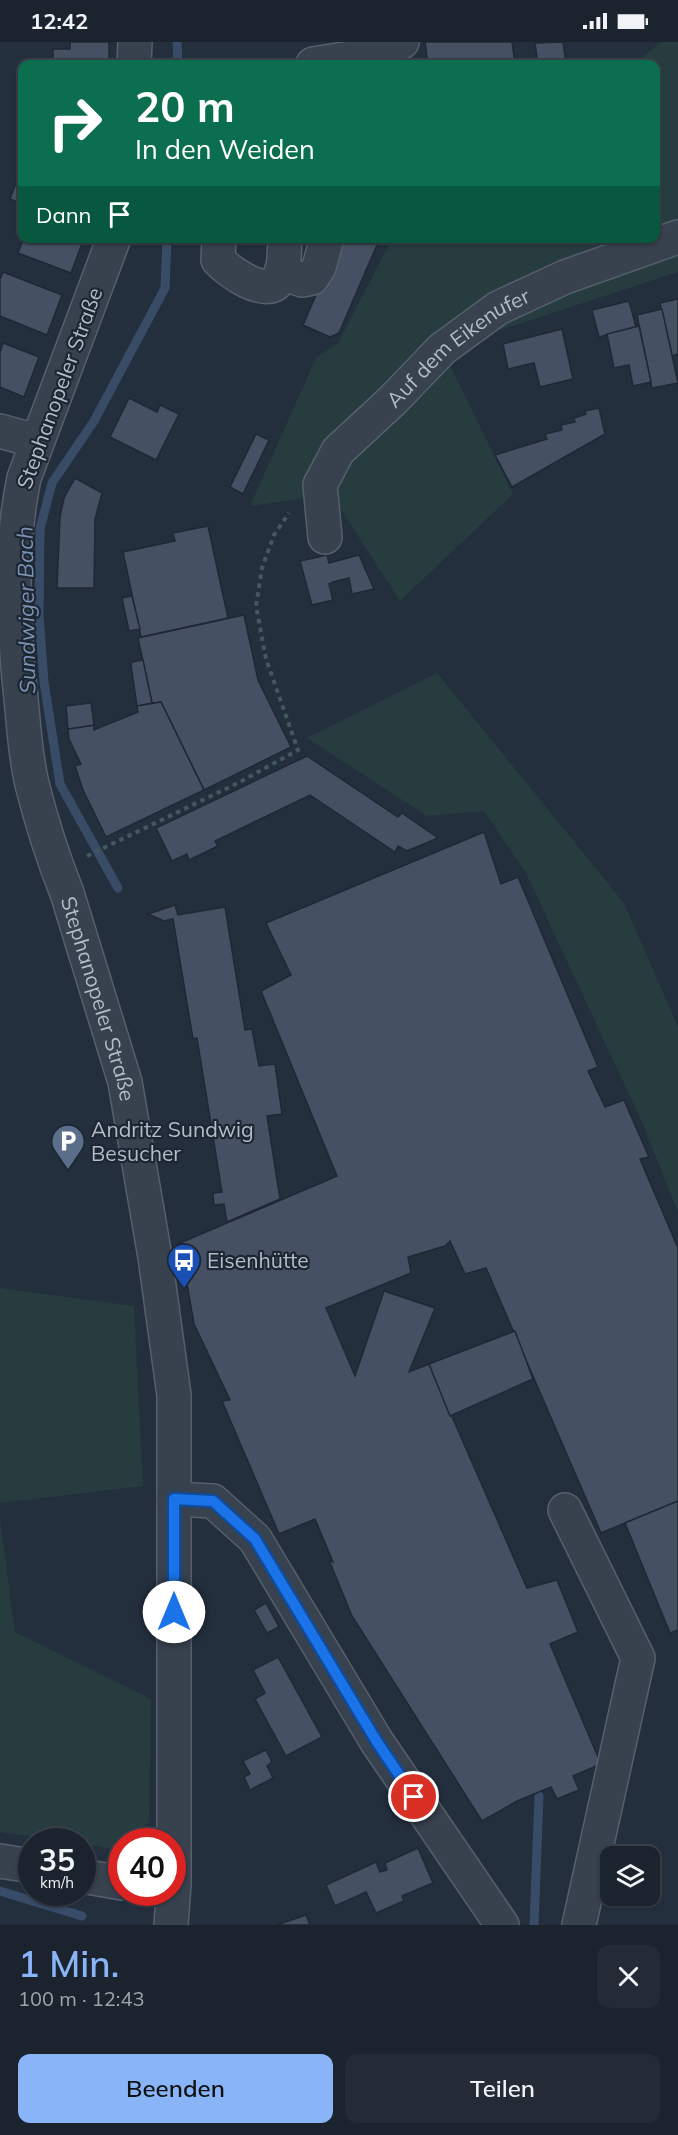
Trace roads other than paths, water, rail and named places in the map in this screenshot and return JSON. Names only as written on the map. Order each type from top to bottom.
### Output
[{"type":"street","points":[[134,60],[135,42]]},
{"type":"street","points":[[364,60],[402,42]]},
{"type":"street","name":"Auf dem Eikenufer","points":[[325,537],[321,486],[338,451],[393,400],[442,349],[498,308],[565,277],[678,237]]},
{"type":"street","name":"Stephanopeler Straße","points":[[112,243],[24,478],[16,514],[13,569],[14,625],[32,782],[56,867],[67,893],[125,1082],[168,1341],[174,1395],[173,1828]]},
{"type":"street","points":[[219,243],[218,260],[226,269],[251,283],[267,287],[279,280],[284,243]]},
{"type":"street","points":[[281,272],[302,280],[312,278],[319,267],[326,243]]},
{"type":"street","points":[[0,431],[36,441]]},
{"type":"street","points":[[174,1499],[213,1501],[255,1539],[377,1742],[502,1925]]},
{"type":"street","points":[[566,1510],[638,1658],[579,1925]]},
{"type":"street","points":[[0,1861],[18,1864]]},
{"type":"street","name":"Stephanopeler Straße","points":[[171,1925],[172,1906]]},
{"type":"waterway","name":"Sundwiger Bach","points":[[177,42],[178,60]]},
{"type":"waterway","name":"Sundwiger Bach","points":[[118,888],[60,784],[44,682],[39,615],[40,529],[52,483],[94,421],[165,288],[167,243]]},
{"type":"waterway","name":"Sundwiger Bach","points":[[534,1925],[539,1796]]},
{"type":"waterway","points":[[0,1891],[82,1916]]},
{"type":"place","name":"Andritz Sundwig Besucher","points":[[68,1170]]},
{"type":"place","name":"Eisenhütte","points":[[184,1289]]}]
